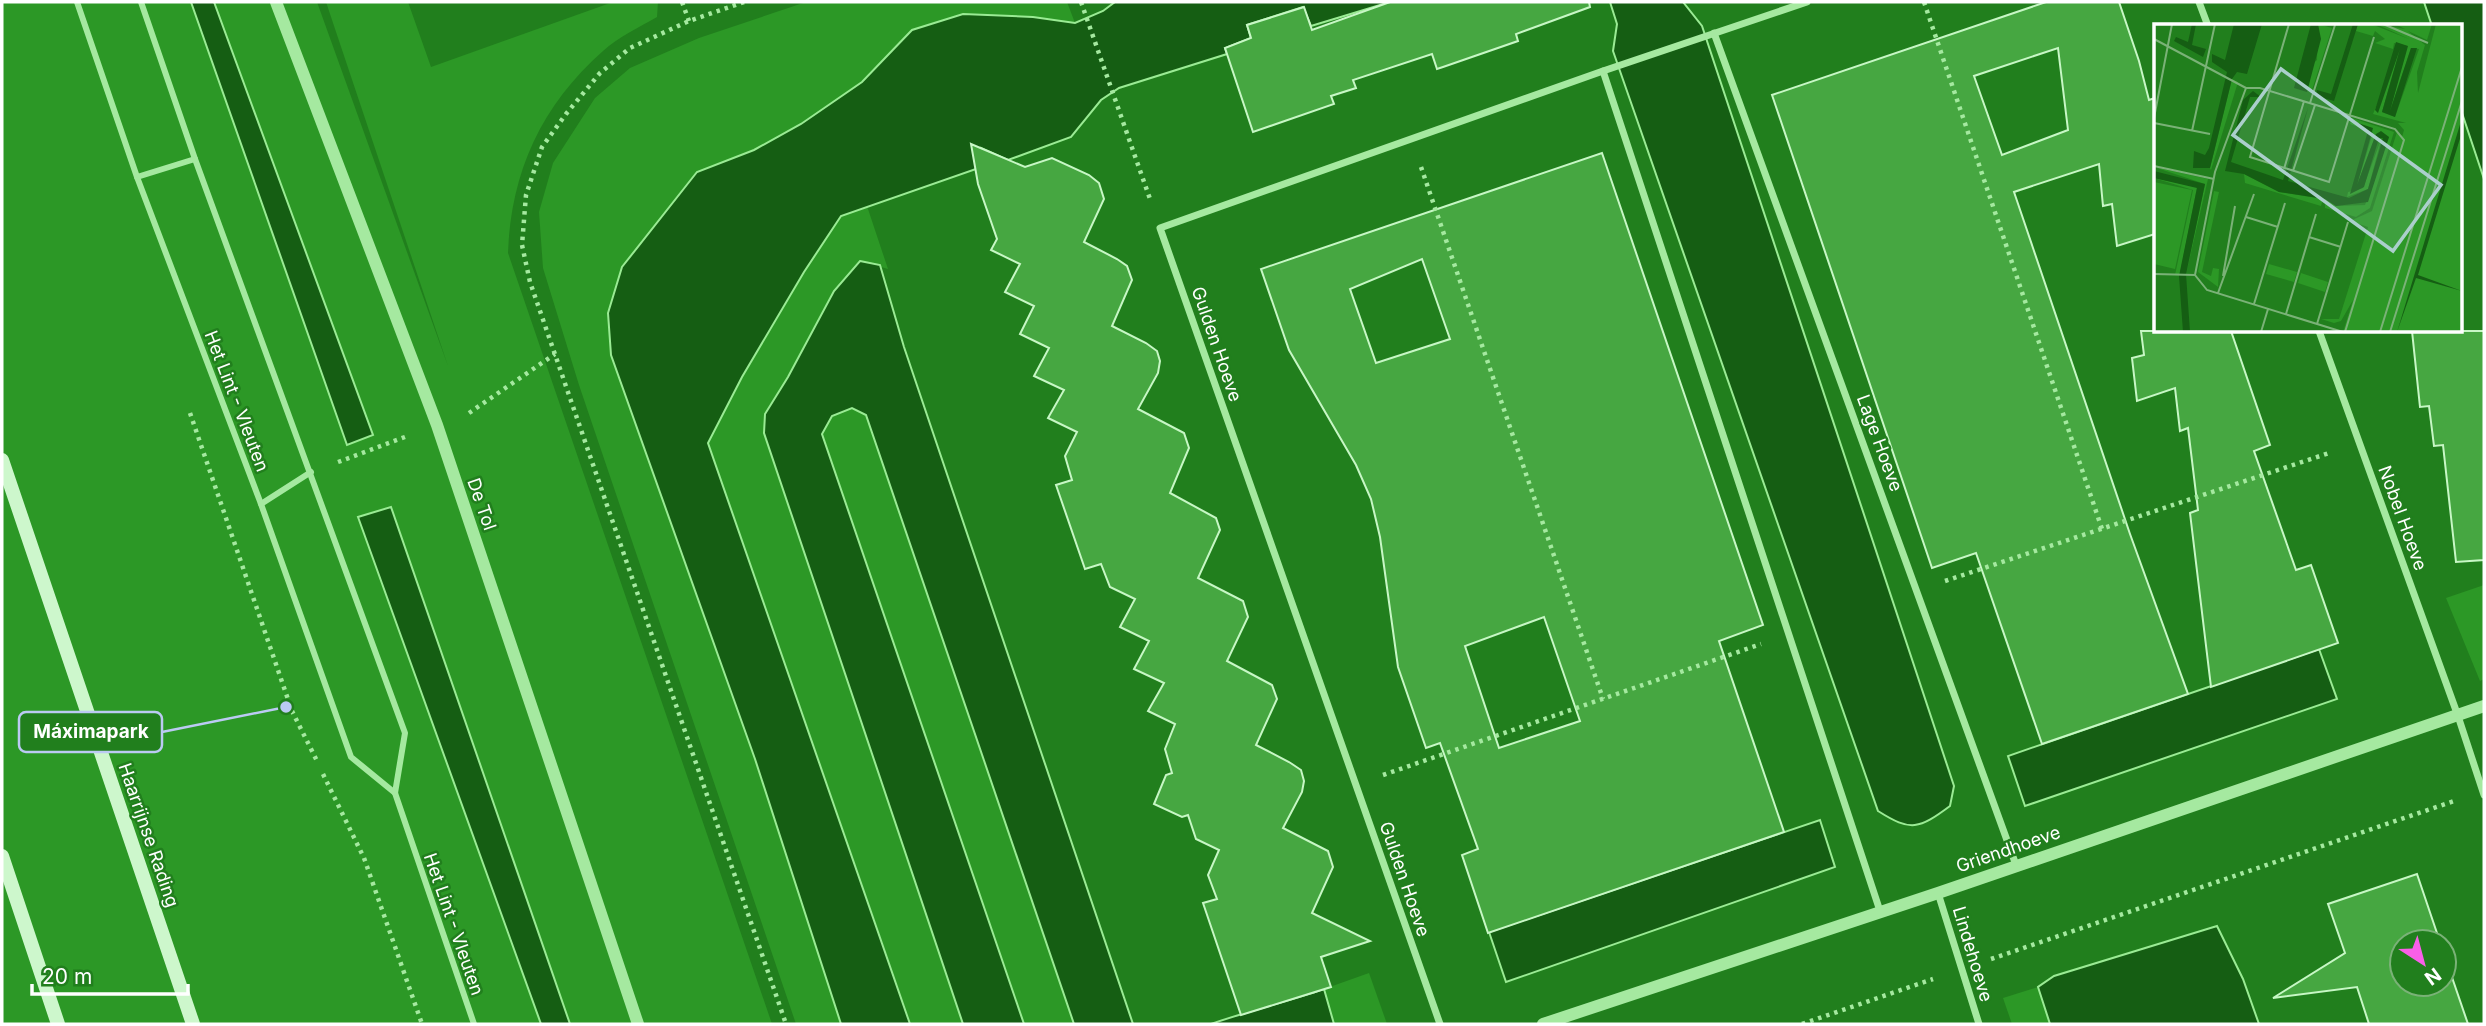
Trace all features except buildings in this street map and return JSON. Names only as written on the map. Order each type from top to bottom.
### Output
[{"type":"main road","name":"Haarrijnse Rading","points":[[2,460],[193,1024]]},
{"type":"main road","points":[[2,856],[58,1024]]},
{"type":"street","name":"Het Lint - Vleuten","points":[[77,2],[137,177],[261,504],[351,757],[395,793]]},
{"type":"street","name":"Het Lint - Vleuten","points":[[141,2],[195,159],[405,733],[395,793],[474,1024]]},
{"type":"street","name":"De Tol","points":[[276,2],[437,425],[638,1024]]},
{"type":"street","points":[[1160,228],[1807,2]]},
{"type":"street","points":[[2199,2],[2207,24]]},
{"type":"street","name":"Lage Hoeve","points":[[1711,34],[2016,865]]},
{"type":"street","points":[[1607,70],[1880,911]]},
{"type":"street","points":[[137,177],[195,159]]},
{"type":"street","name":"Gulden Hoeve","points":[[1160,228],[1440,1024]]},
{"type":"street","name":"Nobel Hoeve","points":[[2319,332],[2484,794]]},
{"type":"street","points":[[261,504],[310,472]]},
{"type":"street","name":"Griendhoeve","points":[[1544,1024],[1938,893],[2484,706]]},
{"type":"street","name":"Lindehoeve","points":[[1938,893],[1979,1024]]},
{"type":"path","points":[[682,2],[689,20]]},
{"type":"path","points":[[744,2],[689,20],[630,48],[600,72],[542,147],[526,195],[522,245],[530,282],[786,1024]]},
{"type":"path","points":[[1081,2],[1160,228]]},
{"type":"path","points":[[1924,2],[2102,528]]},
{"type":"path","points":[[1412,139],[1603,699]]},
{"type":"path","points":[[310,472],[468,414],[555,354]]},
{"type":"path","points":[[1917,591],[2359,443]]},
{"type":"path","points":[[1356,785],[1789,635]]},
{"type":"path","points":[[1802,1024],[2484,794]]},
{"type":"shaded area","points":[[2,2],[317,2],[448,366],[326,2],[408,2],[431,67],[613,2],[658,2],[657,17],[603,51],[563,94],[547,117],[523,167],[510,223],[508,253],[772,1024],[2,1024]]},
{"type":"shaded area","points":[[191,2],[214,2],[373,435],[347,445]]},
{"type":"shaded area","points":[[806,2],[1067,2],[1075,23],[1033,17],[912,30],[862,82],[801,124],[754,150],[697,172],[663,217],[608,313],[611,355],[755,759],[841,1024],[796,1024],[579,385],[543,268],[539,212],[553,163],[595,98],[630,68],[699,38]]},
{"type":"shaded area","points":[[1115,2],[1390,2],[1311,26],[1303,7],[1247,25],[1251,38],[1225,48],[1227,54],[1119,88],[1101,100],[1071,137],[1008,160],[981,148],[976,169],[841,216],[804,272],[742,377],[708,443],[910,1024],[841,1024],[755,759],[611,355],[608,313],[622,267],[697,172],[754,150],[801,124],[862,82],[912,30],[963,14],[1033,17],[1075,23],[1103,11]]},
{"type":"shaded area","points":[[1610,2],[1683,2],[1702,26],[1954,786],[1950,806],[1922,823],[1907,825],[1878,811],[1613,51],[1617,24]]},
{"type":"shaded area","points":[[2424,2],[2484,2],[2484,179],[2462,113],[2462,24],[2431,24]]},
{"type":"shaded area","points":[[867,206],[888,269],[860,261],[765,414],[764,433],[963,1024],[911,1024],[708,443],[742,377],[804,272],[841,216]]},
{"type":"shaded area","points":[[860,261],[880,265],[904,347],[1133,1024],[1074,1024],[866,415],[852,408],[832,416],[822,434],[1024,1024],[963,1024],[764,433],[765,414],[834,291]]},
{"type":"shaded area","points":[[852,408],[866,414],[1074,1024],[1024,1024],[822,433],[832,416]]},
{"type":"shaded area","points":[[391,507],[570,1024],[541,1024],[358,517]]},
{"type":"shaded area","points":[[2484,585],[2484,679],[2480,681],[2446,598]]},
{"type":"shaded area","points":[[2319,649],[2337,699],[2025,806],[2008,756]]},
{"type":"shaded area","points":[[1820,820],[1835,867],[1506,982],[1489,932]]},
{"type":"shaded area","points":[[2217,926],[2243,979],[2259,1024],[2050,1024],[2038,987],[2054,976]]},
{"type":"shaded area","points":[[1369,973],[1387,1024],[1334,1024],[1324,989]]},
{"type":"shaded area","points":[[2038,987],[2050,1024],[2012,1024],[2003,998]]},
{"type":"shaded area","points":[[1324,989],[1334,1024],[1211,1024],[1239,1015]]},
{"type":"place","name":"Máximapark","points":[[286,707]]}]
